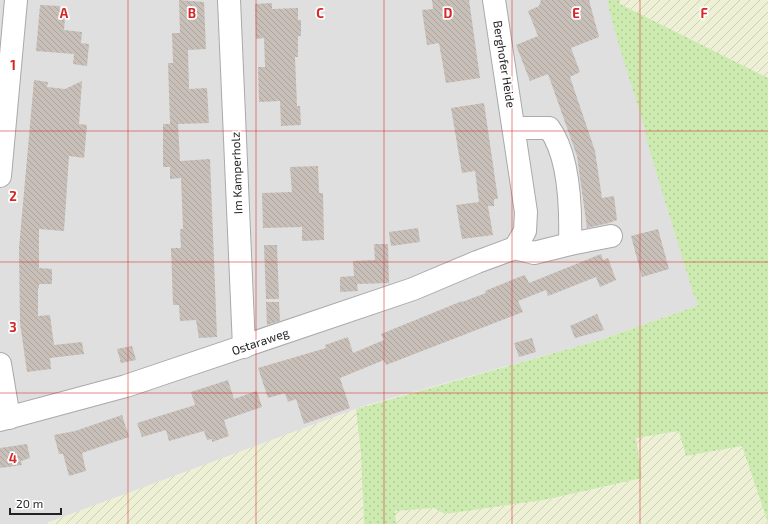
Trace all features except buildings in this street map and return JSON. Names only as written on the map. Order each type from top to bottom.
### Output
[{"type":"street","points":[[0,176],[16,0]]},
{"type":"street","name":"Im Kamperholz","points":[[229,0],[244,347]]},
{"type":"street","name":"Berghofer Heide","points":[[494,0],[515,128],[526,212],[525,231],[515,248]]},
{"type":"street","points":[[515,128],[549,128],[558,139],[565,171],[571,215],[570,244]]},
{"type":"street","points":[[515,248],[534,254],[570,244],[611,236]]},
{"type":"street","name":"Ostaraweg","points":[[4,419],[126,386],[244,347],[413,289],[515,248]]},
{"type":"street","points":[[0,364],[4,419]]},
{"type":"shaded area","points":[[0,0],[619,0],[699,305],[600,340],[367,405],[44,524],[0,524]]},
{"type":"green space","points":[[607,0],[619,0],[620,4],[768,78],[768,523],[742,446],[686,456],[679,431],[636,438],[642,478],[544,500],[445,514],[434,508],[395,511],[396,524],[364,524],[361,454],[356,409],[600,340],[699,305],[693,293],[648,145],[645,129],[615,32]]},
{"type":"green space","points":[[619,0],[768,0],[768,78],[620,4]]},
{"type":"green space","points":[[356,409],[361,454],[364,524],[44,524]]},
{"type":"green space","points":[[680,431],[686,456],[742,446],[768,524],[396,524],[394,511],[434,508],[445,514],[544,500],[642,478],[635,438]]}]
